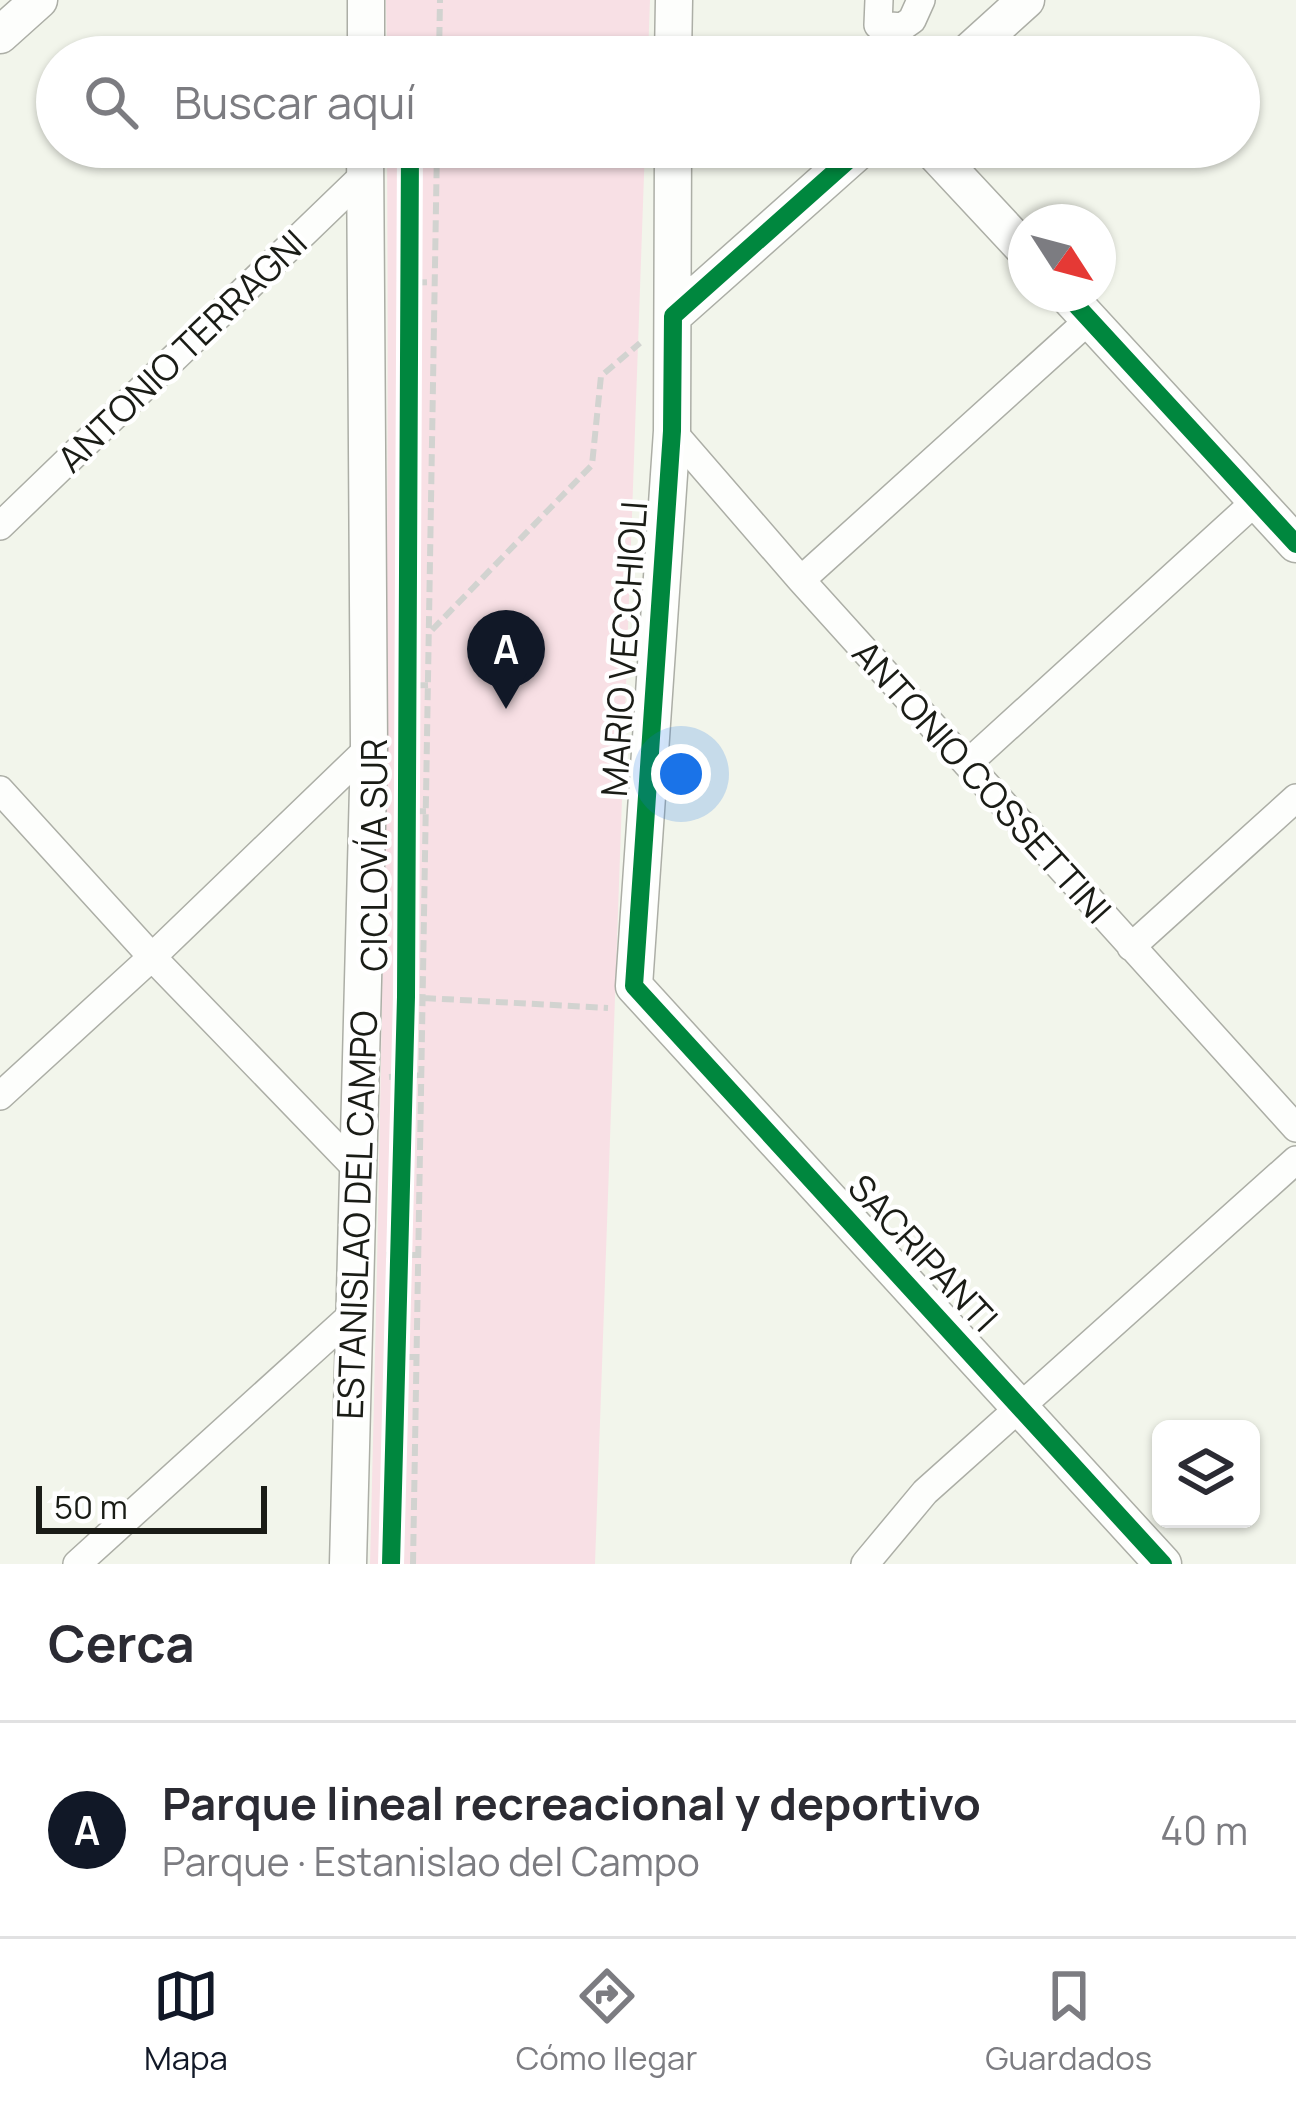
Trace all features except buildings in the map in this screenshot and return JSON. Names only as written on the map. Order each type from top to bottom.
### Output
[{"type":"street","points":[[0,35],[39,0]]},
{"type":"street","points":[[366,0],[366,36]]},
{"type":"street","points":[[674,0],[674,36]]},
{"type":"street","points":[[879,0],[878,25],[890,28],[912,20],[921,0]]},
{"type":"street","points":[[986,36],[1026,0]]},
{"type":"street","name":"ANTONIO TERRAGNI","points":[[0,526],[357,168]]},
{"type":"street","name":"ESTANISLAO DEL CAMPO","points":[[348,1564],[369,748],[364,168]]},
{"type":"street","name":"MARIO VECCHIOLI","points":[[628,998],[672,431],[673,168]]},
{"type":"street","points":[[673,316],[839,168]]},
{"type":"street","points":[[948,168],[1008,232]]},
{"type":"street","points":[[801,580],[1073,312]]},
{"type":"street","points":[[1083,312],[1296,544]]},
{"type":"street","name":"ANTONIO COSSETTINI","points":[[672,431],[1296,1128]]},
{"type":"street","points":[[967,764],[1256,501]]},
{"type":"street","points":[[0,1096],[369,748]]},
{"type":"street","points":[[0,790],[359,1172]]},
{"type":"street","points":[[1131,947],[1296,798]]},
{"type":"street","name":"SACRIPANTI","points":[[628,998],[1021,1408],[1162,1564]]},
{"type":"street","points":[[865,1564],[926,1492],[1296,1160]]},
{"type":"street","points":[[77,1564],[354,1313]]},
{"type":"path","points":[[439,36],[440,0]]},
{"type":"path","points":[[413,1564],[414,998],[429,633],[437,168]]},
{"type":"path","points":[[410,260],[410,307]]},
{"type":"path","points":[[429,633],[592,465],[601,376],[673,316]]},
{"type":"path","points":[[414,998],[628,998]]},
{"type":"shaded area","points":[[386,0],[650,0],[649,36],[387,36]]},
{"type":"shaded area","points":[[387,168],[644,168],[595,1564],[370,1564],[387,502]]},
{"type":"cycle path","name":"CICLOVÍA SUR","points":[[391,1564],[406,997],[410,168]]},
{"type":"cycle path","points":[[839,168],[673,316],[672,431],[634,986],[1163,1564]]},
{"type":"cycle path","points":[[1083,312],[1296,544]]},
{"type":"place","name":"Parque lineal recreacional y deportivo","points":[[506,709]]}]
